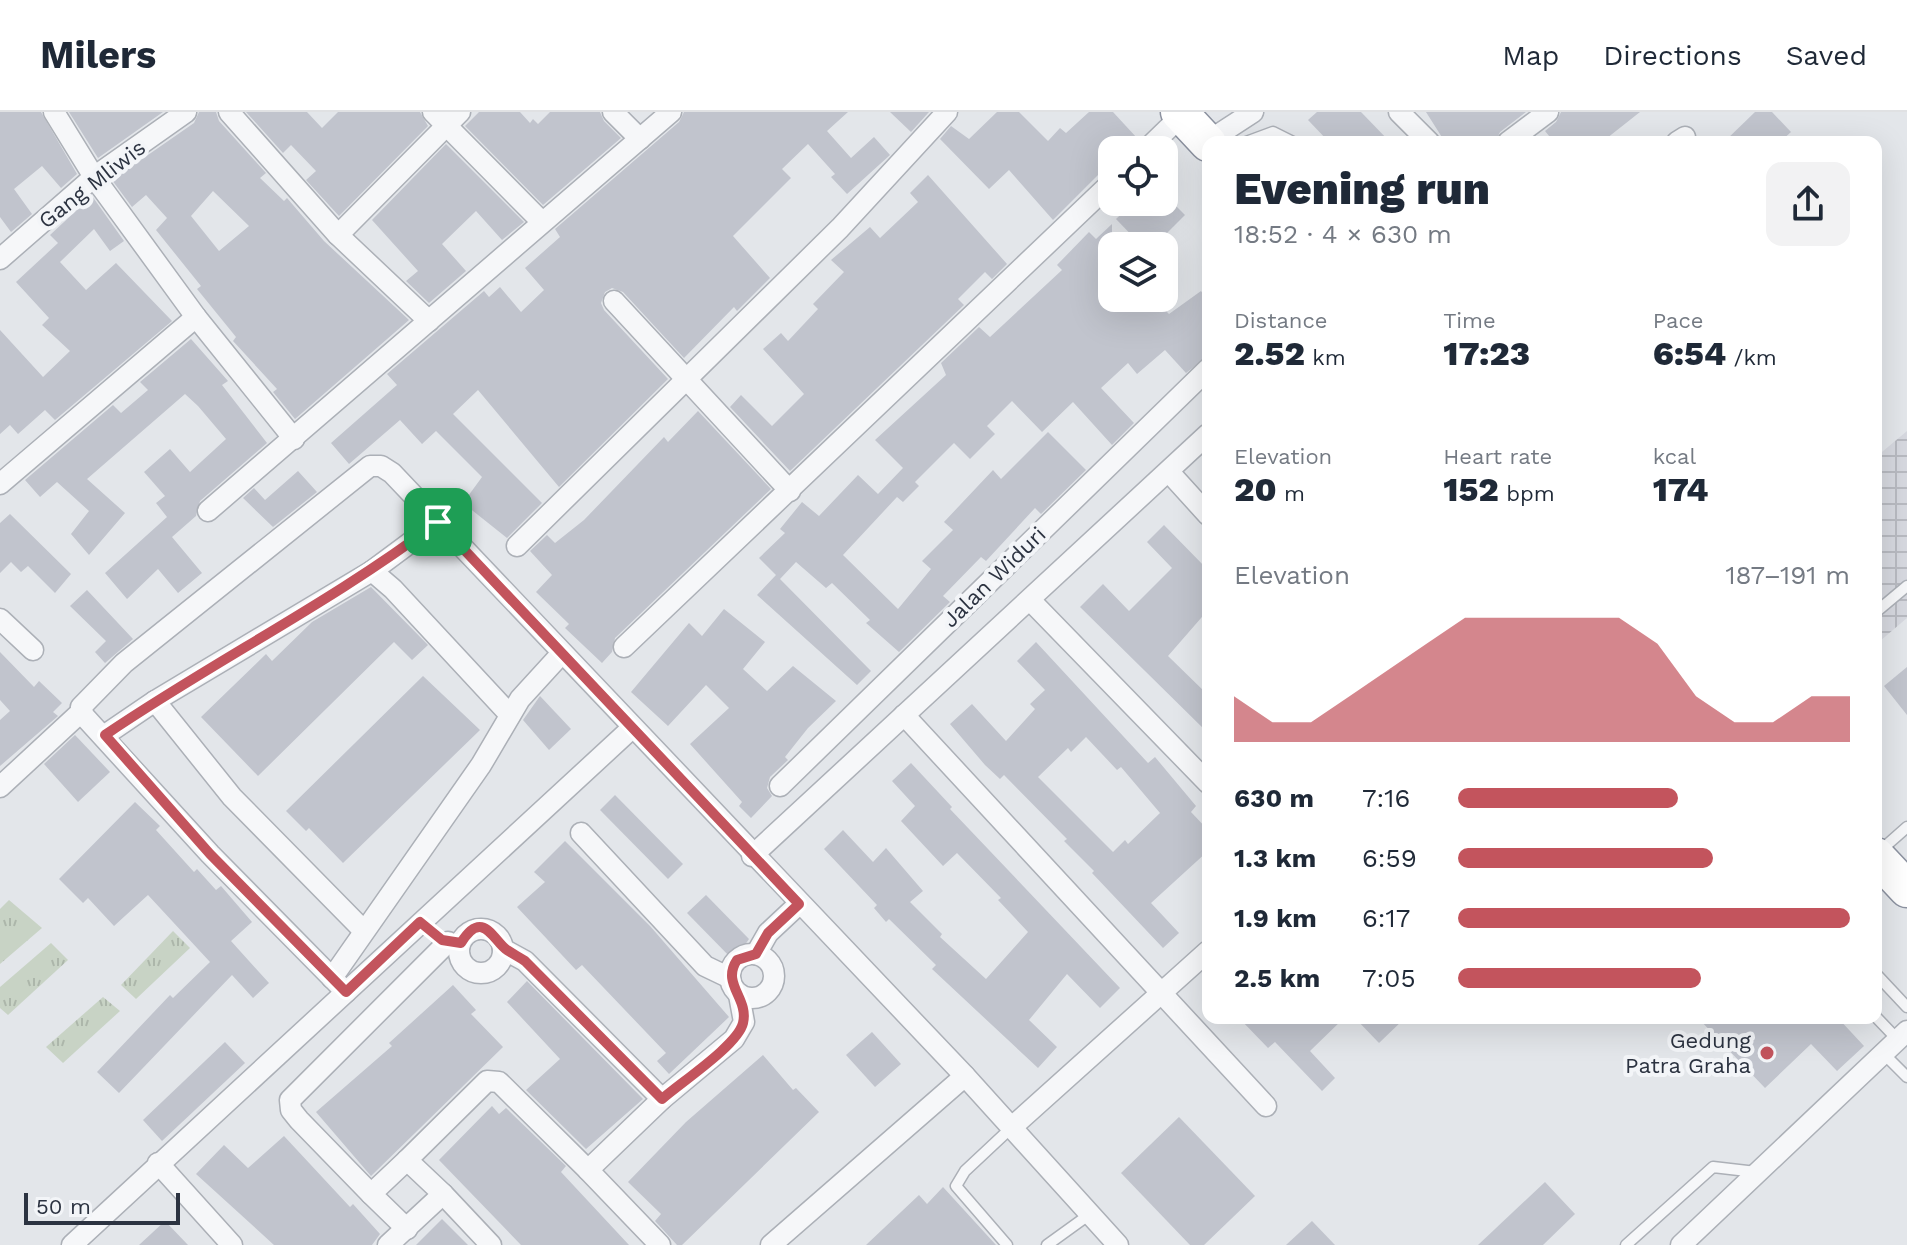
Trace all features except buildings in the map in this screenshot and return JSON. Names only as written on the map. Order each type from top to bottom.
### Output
[{"type":"highway","points":[[1180,114],[1202,136]]},
{"type":"highway","points":[[1882,862],[1907,889]]},
{"type":"street","points":[[54,112],[94,177],[196,317],[294,439]]},
{"type":"street","name":"Gang Mliwis","points":[[0,259],[94,177],[186,112]]},
{"type":"street","points":[[229,112],[338,235],[429,321]]},
{"type":"street","points":[[613,112],[640,139]]},
{"type":"street","points":[[208,511],[671,112]]},
{"type":"street","points":[[517,546],[840,228],[947,112]]},
{"type":"street","points":[[1217,136],[1253,112]]},
{"type":"street","points":[[1399,112],[1423,136]]},
{"type":"street","points":[[1516,136],[1548,112]]},
{"type":"street","points":[[1159,136],[1180,114]]},
{"type":"street","points":[[338,235],[446,117],[542,222]]},
{"type":"street","points":[[624,647],[1098,195]]},
{"type":"street","points":[[614,301],[790,491]]},
{"type":"street","points":[[0,484],[196,317]]},
{"type":"street","name":"Jalan Widuri","points":[[780,786],[1202,375]]},
{"type":"street","points":[[752,856],[1202,440]]},
{"type":"street","points":[[0,787],[81,712],[84,701],[124,663],[370,466],[381,466],[392,473],[752,856],[965,1076],[1118,1245]]},
{"type":"street","points":[[1169,472],[1202,508]]},
{"type":"street","points":[[105,735],[155,701],[372,571],[438,522]]},
{"type":"street","points":[[372,571],[393,589],[510,715]]},
{"type":"street","points":[[1030,600],[1202,777]]},
{"type":"street","points":[[0,619],[33,650]]},
{"type":"street","points":[[339,985],[364,931],[481,765],[527,689],[562,653]]},
{"type":"street","points":[[155,701],[232,797],[364,931]]},
{"type":"street","points":[[81,712],[210,854],[339,985]]},
{"type":"street","points":[[904,715],[1163,991],[1266,1106]]},
{"type":"street","points":[[72,1245],[339,985],[420,922],[632,728]]},
{"type":"street","points":[[581,833],[705,966],[758,998],[773,985],[772,965],[756,954]]},
{"type":"street","points":[[588,1170],[662,1099],[739,1032],[744,1022],[735,986],[737,960],[756,954],[768,933],[799,904]]},
{"type":"street","points":[[420,922],[454,943],[462,962],[478,972],[496,966],[503,949]]},
{"type":"street","points":[[407,1229],[299,1120],[291,1110],[290,1100],[466,935],[484,929],[493,932],[503,949],[525,961],[662,1099]]},
{"type":"street","points":[[1012,1127],[1202,956]]},
{"type":"street","points":[[1681,1245],[1896,1042]]},
{"type":"street","points":[[771,1245],[965,1076]]},
{"type":"street","points":[[371,1194],[492,1080],[502,1085],[660,1245]]},
{"type":"street","points":[[407,1160],[491,1245]]},
{"type":"street","points":[[158,1163],[232,1245]]},
{"type":"street","points":[[388,1245],[443,1194]]},
{"type":"lane","points":[[1262,136],[1273,132],[1281,136]]},
{"type":"lane","points":[[1882,607],[1907,586]]},
{"type":"lane","points":[[1882,850],[1907,827]]},
{"type":"lane","points":[[1882,980],[1907,1007]]},
{"type":"lane","points":[[1882,1024],[1896,1042],[1907,1077]]},
{"type":"lane","points":[[1007,1245],[956,1186],[965,1171],[1012,1127]]},
{"type":"lane","points":[[1626,1245],[1713,1167],[1758,1172]]},
{"type":"lane","points":[[1047,1245],[1090,1214]]},
{"type":"shaded area","points":[[1907,431],[1907,618],[1882,639],[1882,452]]},
{"type":"green space","points":[[9,900],[42,928],[0,964],[0,909]]},
{"type":"green space","points":[[173,931],[190,948],[136,999],[121,985]]},
{"type":"green space","points":[[51,943],[68,960],[8,1015],[0,1008],[0,987]]},
{"type":"green space","points":[[103,997],[120,1011],[63,1063],[46,1047]]},
{"type":"place","name":"Gedung Patra Graha","points":[[1767,1053]]},
{"type":"route","points":[[438,522],[799,904],[768,933],[756,954],[737,960],[732,968],[730,978],[743,1012],[744,1022],[739,1032],[662,1099],[525,961],[503,949],[500,939],[493,932],[474,930],[461,943],[448,942],[420,922],[346,992],[210,854],[105,735],[155,701],[347,588],[438,522]]}]
